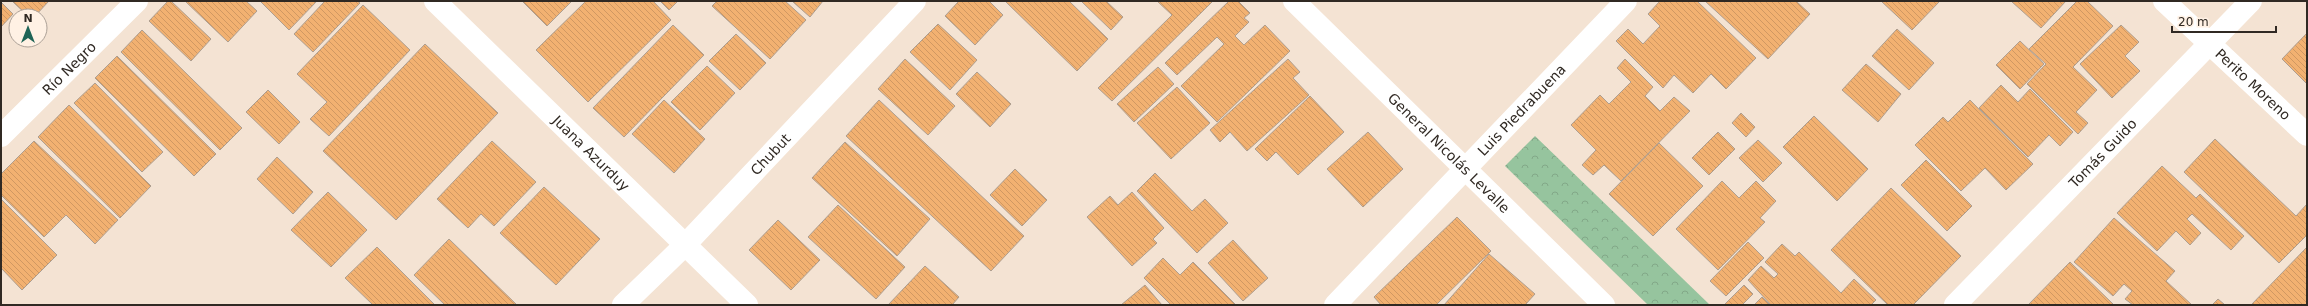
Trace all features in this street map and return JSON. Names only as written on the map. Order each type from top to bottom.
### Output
[{"type":"street","name":"Río Negro","points":[[1,136],[137,1]]},
{"type":"street","name":"Juana Azurduy","points":[[435,1],[747,305]]},
{"type":"street","name":"Chubut","points":[[623,305],[685,245],[914,1]]},
{"type":"street","name":"General Nicolás Levalle","points":[[1294,1],[1465,167],[1604,305]]},
{"type":"street","name":"Luis Piedrabuena","points":[[1335,305],[1465,167],[1626,1]]},
{"type":"street","name":"Perito Moreno","points":[[2164,1],[2209,45],[2307,135]]},
{"type":"street","name":"Tomás Guido","points":[[1955,305],[2251,1]]},
{"type":"green space","points":[[1535,136],[1710,305],[1648,305],[1505,166]]},
{"type":"building","points":[[12,1],[49,1],[42,8],[19,8]]},
{"type":"building","points":[[168,1],[171,1],[211,39],[191,61],[149,21]]},
{"type":"building","points":[[185,1],[246,1],[257,11],[228,42]]},
{"type":"building","points":[[260,1],[317,1],[289,30]]},
{"type":"building","points":[[325,1],[357,1],[360,3],[313,52],[294,34]]},
{"type":"building","points":[[522,1],[572,1],[547,26]]},
{"type":"building","points":[[586,1],[653,1],[671,20],[588,102],[536,50]]},
{"type":"building","points":[[660,1],[678,1],[669,10]]},
{"type":"building","points":[[717,1],[785,1],[806,20],[770,59],[712,6]]},
{"type":"building","points":[[792,1],[823,1],[810,17]]},
{"type":"building","points":[[959,1],[989,1],[1003,15],[975,45],[945,16]]},
{"type":"building","points":[[1005,1],[1069,1],[1108,39],[1077,71]]},
{"type":"building","points":[[1081,1],[1106,1],[1123,17],[1111,30]]},
{"type":"building","points":[[1157,1],[1213,1],[1112,101],[1098,88],[1172,15]]},
{"type":"building","points":[[1229,1],[1238,1],[1250,13],[1244,18],[1249,22],[1235,36],[1244,45],[1265,25],[1290,51],[1217,122],[1181,86],[1224,44],[1217,37],[1177,75],[1165,63]]},
{"type":"building","points":[[1660,1],[1697,1],[1756,58],[1726,89],[1711,74],[1693,93],[1674,75],[1663,88],[1616,41],[1628,29],[1643,44],[1660,26],[1648,14]]},
{"type":"building","points":[[1705,1],[1796,1],[1810,14],[1768,59]]},
{"type":"building","points":[[1881,1],[1938,1],[1939,2],[1912,30]]},
{"type":"building","points":[[2011,1],[2066,1],[2041,28]]},
{"type":"building","points":[[2077,1],[2087,1],[2113,26],[2073,67],[2097,90],[2076,112],[2088,123],[2078,134],[2027,84],[2046,64],[2029,49]]},
{"type":"building","points":[[1,2],[8,9],[8,19],[1,27]]},
{"type":"building","points":[[363,5],[410,50],[329,136],[310,119],[327,102],[297,74]]},
{"type":"building","points":[[938,24],[977,60],[950,90],[910,52]]},
{"type":"building","points":[[673,25],[704,55],[624,137],[593,108]]},
{"type":"building","points":[[2121,25],[2139,42],[2125,56],[2140,71],[2112,98],[2080,64]]},
{"type":"building","points":[[1897,29],[1934,63],[1909,90],[1872,56]]},
{"type":"building","points":[[142,30],[242,128],[220,150],[121,52]]},
{"type":"building","points":[[2307,33],[2307,84],[2282,59]]},
{"type":"building","points":[[736,34],[766,63],[740,90],[709,61]]},
{"type":"building","points":[[2020,41],[2044,64],[2020,89],[1996,65]]},
{"type":"building","points":[[425,44],[498,113],[396,220],[323,151]]},
{"type":"building","points":[[117,56],[216,154],[194,176],[95,78]]},
{"type":"building","points":[[905,59],[955,106],[928,135],[878,89]]},
{"type":"building","points":[[1288,59],[1300,72],[1293,78],[1309,95],[1247,151],[1230,132],[1220,142],[1210,130]]},
{"type":"building","points":[[1625,59],[1653,87],[1645,96],[1660,111],[1674,97],[1690,111],[1621,181],[1604,165],[1593,175],[1582,165],[1596,150],[1571,125],[1600,95],[1609,104],[1631,82],[1617,68]]},
{"type":"building","points":[[1866,64],[1901,94],[1878,122],[1842,90]]},
{"type":"building","points":[[707,66],[735,93],[700,130],[671,102]]},
{"type":"building","points":[[1158,67],[1174,84],[1134,122],[1117,104]]},
{"type":"building","points":[[977,72],[1011,104],[990,127],[956,94]]},
{"type":"building","points":[[95,83],[163,152],[142,172],[74,103]]},
{"type":"building","points":[[2001,85],[2018,102],[2030,89],[2073,132],[2060,146],[2049,135],[2028,157],[1979,108]]},
{"type":"building","points":[[1177,87],[1210,123],[1171,159],[1137,123]]},
{"type":"building","points":[[268,90],[300,122],[279,144],[246,112]]},
{"type":"building","points":[[1310,96],[1344,132],[1298,175],[1276,152],[1267,161],[1255,149]]},
{"type":"building","points":[[664,100],[705,139],[674,173],[632,134]]},
{"type":"building","points":[[879,100],[1024,236],[991,271],[846,136]]},
{"type":"building","points":[[1970,100],[2033,164],[2006,190],[1985,168],[1961,191],[1915,145],[1943,117],[1948,122]]},
{"type":"building","points":[[69,105],[151,186],[120,218],[38,137]]},
{"type":"building","points":[[1741,113],[1755,127],[1746,137],[1732,123]]},
{"type":"building","points":[[1814,116],[1868,169],[1837,201],[1783,147]]},
{"type":"building","points":[[1368,132],[1403,169],[1363,207],[1327,169]]},
{"type":"building","points":[[1718,132],[1735,149],[1709,175],[1692,158]]},
{"type":"building","points":[[2215,139],[2296,216],[2307,204],[2307,235],[2279,263],[2184,172]]},
{"type":"building","points":[[1758,140],[1782,163],[1763,182],[1739,158]]},
{"type":"building","points":[[34,141],[118,220],[95,244],[66,215],[44,237],[1,195],[1,174]]},
{"type":"building","points":[[492,141],[536,182],[494,226],[481,214],[468,228],[437,199]]},
{"type":"building","points":[[845,142],[930,219],[897,256],[812,178]]},
{"type":"building","points":[[1659,143],[1703,186],[1653,236],[1609,194]]},
{"type":"building","points":[[277,157],[313,192],[293,214],[257,179]]},
{"type":"building","points":[[1926,160],[1972,206],[1947,231],[1901,185]]},
{"type":"building","points":[[2162,166],[2196,198],[2200,194],[2244,236],[2231,250],[2192,214],[2187,219],[2201,233],[2190,245],[2176,231],[2157,251],[2117,213]]},
{"type":"building","points":[[1015,169],[1047,200],[1022,226],[990,195]]},
{"type":"building","points":[[1155,173],[1192,211],[1205,199],[1228,223],[1197,253],[1137,191]]},
{"type":"building","points":[[1722,181],[1739,198],[1756,181],[1776,201],[1760,218],[1765,222],[1718,270],[1676,229]]},
{"type":"building","points":[[544,187],[600,239],[556,285],[500,233]]},
{"type":"building","points":[[1891,188],[1961,256],[1913,305],[1888,305],[1831,250]]},
{"type":"building","points":[[328,192],[367,230],[331,267],[291,230]]},
{"type":"building","points":[[1132,192],[1164,228],[1153,239],[1157,243],[1132,266],[1087,217],[1110,196],[1118,205]]},
{"type":"building","points":[[1,199],[57,255],[22,290],[1,268]]},
{"type":"building","points":[[838,205],[905,267],[876,299],[808,237]]},
{"type":"building","points":[[1457,217],[1491,251],[1436,305],[1381,305],[1374,297]]},
{"type":"building","points":[[2114,218],[2175,271],[2166,281],[2192,305],[2133,305],[2125,299],[2132,291],[2124,284],[2113,296],[2074,262]]},
{"type":"building","points":[[778,220],[820,260],[791,290],[749,250]]},
{"type":"building","points":[[449,239],[517,305],[445,305],[414,275]]},
{"type":"building","points":[[1233,240],[1268,278],[1243,301],[1208,263]]},
{"type":"building","points":[[1748,242],[1764,258],[1726,296],[1710,281]]},
{"type":"building","points":[[1782,244],[1795,256],[1799,252],[1841,293],[1854,279],[1876,300],[1871,305],[1771,305],[1748,280],[1761,266],[1774,278],[1778,274],[1765,262]]},
{"type":"building","points":[[377,247],[435,305],[373,305],[345,278]]},
{"type":"building","points":[[2307,247],[2307,305],[2251,305]]},
{"type":"building","points":[[1489,254],[1535,294],[1525,305],[1444,305]]},
{"type":"building","points":[[1163,258],[1180,275],[1193,262],[1236,305],[1171,305],[1144,278]]},
{"type":"building","points":[[2070,262],[2114,305],[2028,305]]},
{"type":"building","points":[[925,266],[959,297],[952,305],[888,305]]},
{"type":"building","points":[[1145,285],[1162,305],[1121,305]]},
{"type":"building","points":[[1744,285],[1753,294],[1742,305],[1724,305]]},
{"type":"building","points":[[1762,297],[1770,305],[1754,305]]},
{"type":"building","points":[[2218,299],[2225,305],[2212,305]]}]
